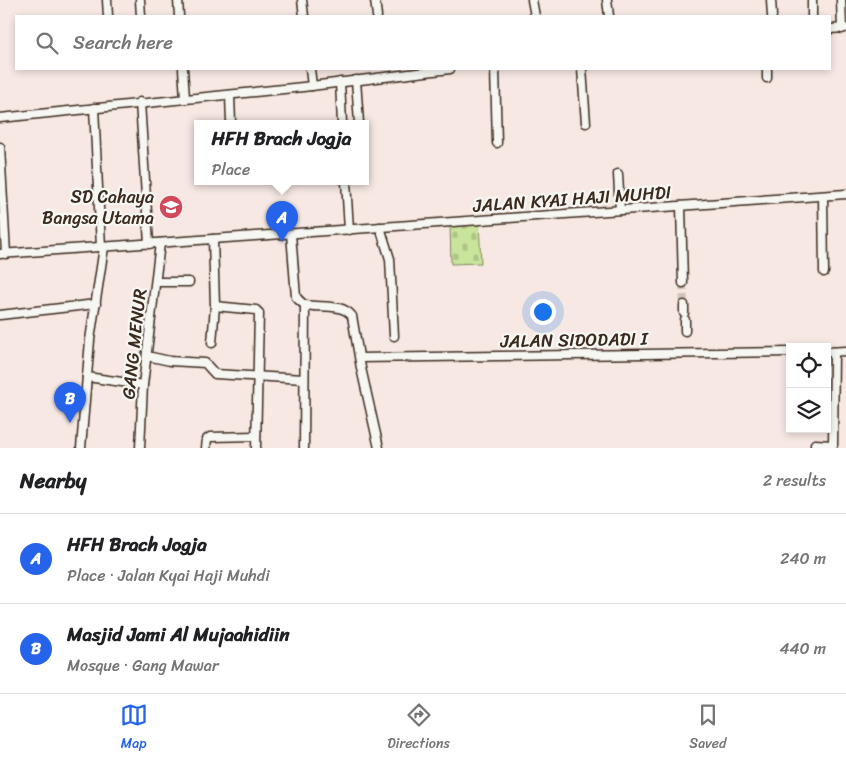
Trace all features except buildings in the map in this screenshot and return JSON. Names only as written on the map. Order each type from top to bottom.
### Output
[{"type":"street","points":[[107,0],[108,15]]},
{"type":"street","points":[[140,0],[141,15]]},
{"type":"street","points":[[178,0],[179,15]]},
{"type":"street","points":[[302,0],[304,15]]},
{"type":"street","points":[[375,0],[377,15]]},
{"type":"street","points":[[532,0],[535,15]]},
{"type":"street","points":[[607,0],[609,15]]},
{"type":"street","points":[[771,0],[772,15]]},
{"type":"street","points":[[812,0],[812,15]]},
{"type":"street","points":[[831,29],[844,28],[841,0]]},
{"type":"street","points":[[183,70],[185,98]]},
{"type":"street","points":[[310,70],[312,86]]},
{"type":"street","points":[[0,118],[140,102],[312,86],[356,80],[382,73],[433,70]]},
{"type":"street","points":[[495,70],[497,144]]},
{"type":"street","points":[[582,70],[586,123]]},
{"type":"street","points":[[767,70],[767,78]]},
{"type":"street","points":[[356,80],[359,120]]},
{"type":"street","points":[[340,82],[342,120]]},
{"type":"street","points":[[230,95],[231,120]]},
{"type":"street","points":[[140,102],[149,244]]},
{"type":"street","points":[[81,448],[87,377],[103,247],[94,108]]},
{"type":"street","points":[[0,147],[3,254]]},
{"type":"street","points":[[618,174],[620,210]]},
{"type":"street","points":[[346,185],[349,230]]},
{"type":"street","name":"JALAN KYAI HAJI MUHDI","points":[[3,254],[846,194]]},
{"type":"street","points":[[823,196],[824,272]]},
{"type":"street","points":[[681,206],[683,283]]},
{"type":"street","points":[[380,227],[390,259],[394,336]]},
{"type":"street","points":[[291,234],[295,293],[304,305],[304,448]]},
{"type":"street","points":[[212,343],[215,306],[214,239]]},
{"type":"street","name":"GANG MENUR","points":[[140,448],[144,385],[160,243]]},
{"type":"street","points":[[156,282],[189,282]]},
{"type":"street","points":[[0,316],[96,304]]},
{"type":"street","points":[[304,305],[318,305],[349,312],[354,322],[379,448]]},
{"type":"street","points":[[215,306],[258,311],[259,378],[256,448]]},
{"type":"street","points":[[684,313],[685,331]]},
{"type":"street","name":"JALAN SIDODADI I","points":[[360,358],[786,352]]},
{"type":"street","points":[[831,352],[846,352]]},
{"type":"street","points":[[147,356],[176,362],[205,364],[215,374],[259,378],[304,379]]},
{"type":"street","points":[[87,377],[144,385]]},
{"type":"street","points":[[816,448],[816,444],[833,444],[831,383]]},
{"type":"street","points":[[206,448],[207,439],[210,437],[256,436]]},
{"type":"green space","points":[[479,222],[481,263],[451,264],[450,223]]},
{"type":"tunnel","points":[[683,283],[684,305]]},
{"type":"place","name":"SD Cahaya Bangsa Utama","points":[[171,207]]},
{"type":"place","name":"HFH Brach Jogja","points":[[282,242]]},
{"type":"place","name":"Masjid Jami Al Mujaahidiin","points":[[70,423]]}]
